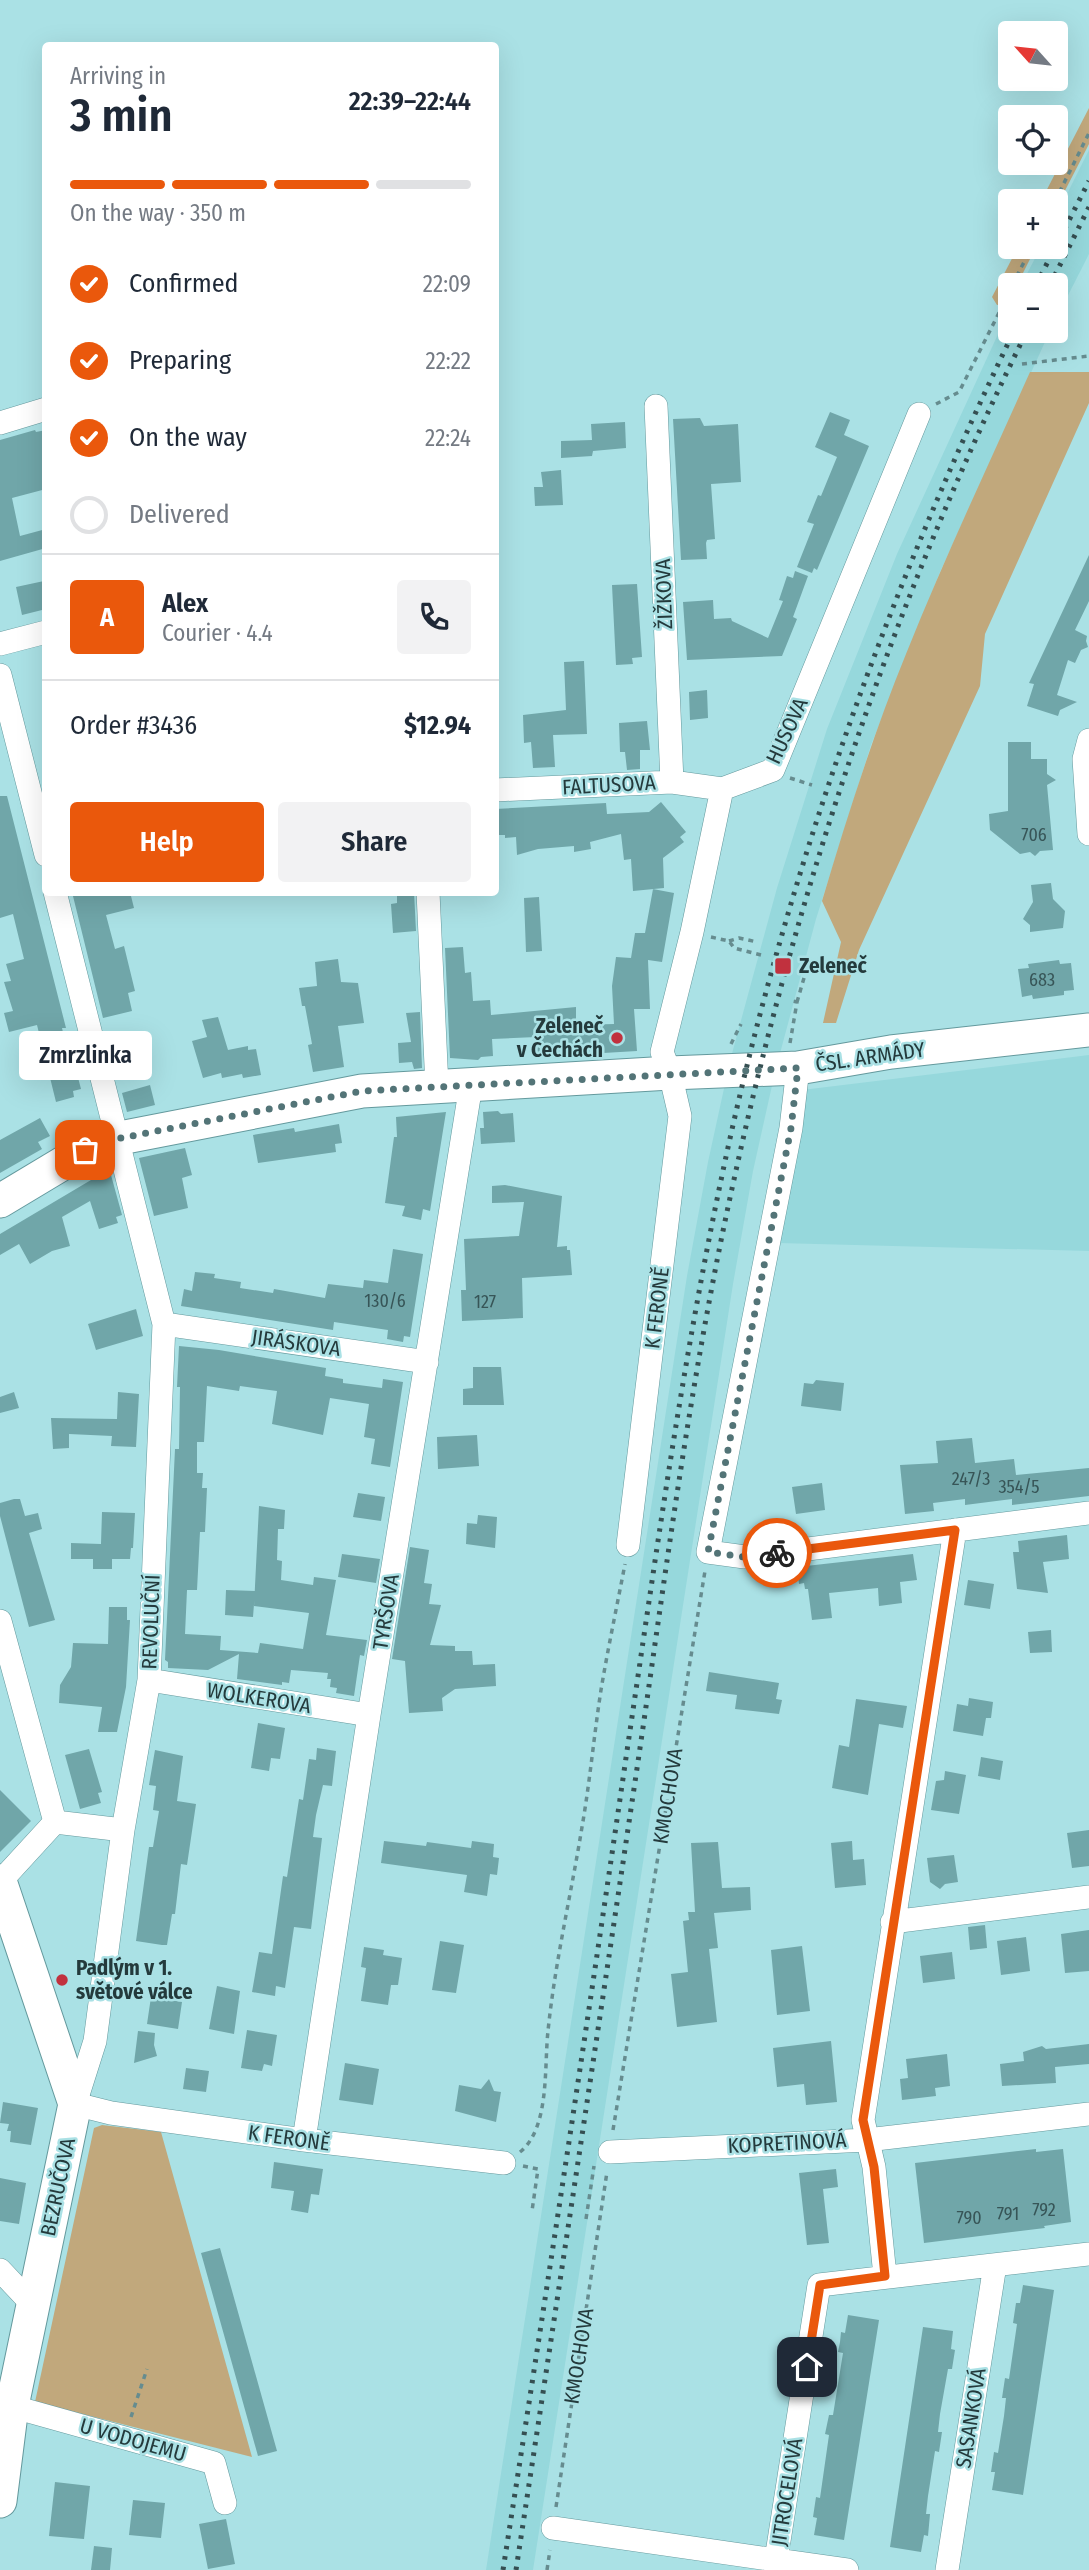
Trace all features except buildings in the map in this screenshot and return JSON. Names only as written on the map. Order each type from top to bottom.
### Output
[{"type":"street","name":"ŽIŽKOVA","points":[[656,406],[672,782]]},
{"type":"street","points":[[0,423],[42,411]]},
{"type":"street","name":"HUSOVA","points":[[722,789],[773,769],[919,414]]},
{"type":"street","points":[[0,643],[42,633]]},
{"type":"street","points":[[0,675],[10,754],[41,814]]},
{"type":"street","points":[[1089,740],[1084,758],[1089,834]]},
{"type":"street","name":"FALTUSOVA","points":[[499,790],[672,782],[722,789]]},
{"type":"street","points":[[670,1073],[662,1052],[692,932],[722,789]]},
{"type":"street","name":"REVOLUČNÍ","points":[[56,896],[164,1324],[149,1680],[123,1830],[95,2040],[75,2104]]},
{"type":"street","points":[[428,896],[437,1087]]},
{"type":"street","name":"ČSL. ARMÁDY","points":[[0,1201],[85,1150],[116,1139],[362,1091],[798,1068],[891,1052],[1089,1030]]},
{"type":"street","points":[[798,1068],[791,1128],[708,1552],[745,1557],[1089,1513]]},
{"type":"street","name":"K FERONĚ","points":[[628,1545],[680,1116],[670,1073]]},
{"type":"street","name":"TYRŠOVA","points":[[304,2140],[369,1715],[471,1085]]},
{"type":"street","name":"JIRÁSKOVA","points":[[164,1324],[427,1362]]},
{"type":"street","points":[[955,1530],[863,2120],[874,2167],[885,2276],[1089,2254]]},
{"type":"street","points":[[0,1621],[55,1822]]},
{"type":"street","name":"WOLKEROVA","points":[[149,1680],[369,1715]]},
{"type":"street","points":[[55,1822],[123,1830]]},
{"type":"street","points":[[55,1822],[0,1882],[75,2104]]},
{"type":"street","points":[[892,1922],[1089,1897]]},
{"type":"street","name":"K FERONĚ","points":[[75,2104],[111,2113],[304,2140],[504,2163]]},
{"type":"street","name":"BEZRUČOVA","points":[[0,2501],[6,2405],[34,2306],[75,2104]]},
{"type":"street","name":"KOPRETINOVÁ","points":[[610,2152],[867,2140],[1089,2114]]},
{"type":"street","name":"SASANKOVÁ","points":[[947,2570],[995,2265]]},
{"type":"street","points":[[0,2270],[34,2306]]},
{"type":"street","name":"JITROCELOVÁ","points":[[553,2528],[776,2560],[820,2285],[885,2276]]},
{"type":"street","name":"U VODOJEMU","points":[[6,2405],[214,2463],[225,2502]]},
{"type":"street","points":[[776,2560],[847,2570]]},
{"type":"path","points":[[1061,189],[1089,133]]},
{"type":"path","points":[[919,414],[959,391],[998,314]]},
{"type":"path","points":[[1022,364],[1089,356]]},
{"type":"path","points":[[801,782],[812,785]]},
{"type":"path","points":[[692,932],[729,941],[739,938],[757,943]]},
{"type":"path","points":[[729,941],[734,948],[761,955]]},
{"type":"path","points":[[798,1068],[789,1054],[795,1001],[811,954]]},
{"type":"path","points":[[504,2163],[530,2144],[535,2134],[544,2093],[554,1983],[628,1545]]},
{"type":"path","name":"KMOCHOVA","points":[[553,2528],[610,2152],[708,1552]]},
{"type":"path","points":[[532,2211],[538,2169]]},
{"type":"path","points":[[586,2219],[592,2178]]},
{"type":"path","points":[[123,2438],[147,2370]]},
{"type":"shaded area","points":[[1089,108],[1089,144],[1066,189],[1047,189],[1054,175],[1068,175],[1068,149]]},
{"type":"shaded area","points":[[1089,150],[1089,254],[1068,295],[1068,273],[1027,273],[1035,259],[1068,259],[1068,192]]},
{"type":"shaded area","points":[[1012,259],[1030,259],[1023,273],[1004,273]]},
{"type":"shaded area","points":[[998,285],[998,305],[992,297]]},
{"type":"shaded area","points":[[998,334],[998,343],[1045,343],[940,572],[871,745],[816,919],[775,1072],[753,1171],[733,1284],[533,2570],[486,2570],[687,1276],[708,1162],[730,1061],[777,888],[827,729],[897,554]]},
{"type":"shaded area","points":[[1030,372],[1089,372],[1089,403],[985,634],[980,686],[859,950],[836,1023],[823,1023],[841,942],[822,901],[851,807],[882,715],[921,618]]},
{"type":"shaded area","points":[[1089,1055],[1089,1251],[778,1243],[802,1090]]},
{"type":"shaded area","points":[[102,2125],[161,2132],[252,2457],[35,2402],[94,2128]]},
{"type":"railway","points":[[1042,273],[1089,181]]},
{"type":"railway","points":[[1056,273],[1089,207]]},
{"type":"railway","points":[[503,2570],[671,1456],[723,1170],[769,981],[793,897],[847,732],[908,569],[1008,343]]},
{"type":"railway","points":[[516,2570],[677,1492],[733,1184],[787,965],[854,748],[934,537],[1021,343]]},
{"type":"way so far","points":[[85,1150],[116,1139],[362,1091],[798,1068],[791,1128],[708,1552],[745,1557],[777,1553]]},
{"type":"place","name":"Zeleneč","points":[[783,966]]},
{"type":"place","name":"Zeleneč v Čechách","points":[[617,1038]]},
{"type":"place","name":"Zmrzlinka","points":[[85,1150]]},
{"type":"place","name":"Padlým v 1. světové válce","points":[[62,1980]]},
{"type":"route","points":[[777,1553],[955,1530],[863,2120],[874,2167],[885,2276],[820,2285],[807,2367]]}]
